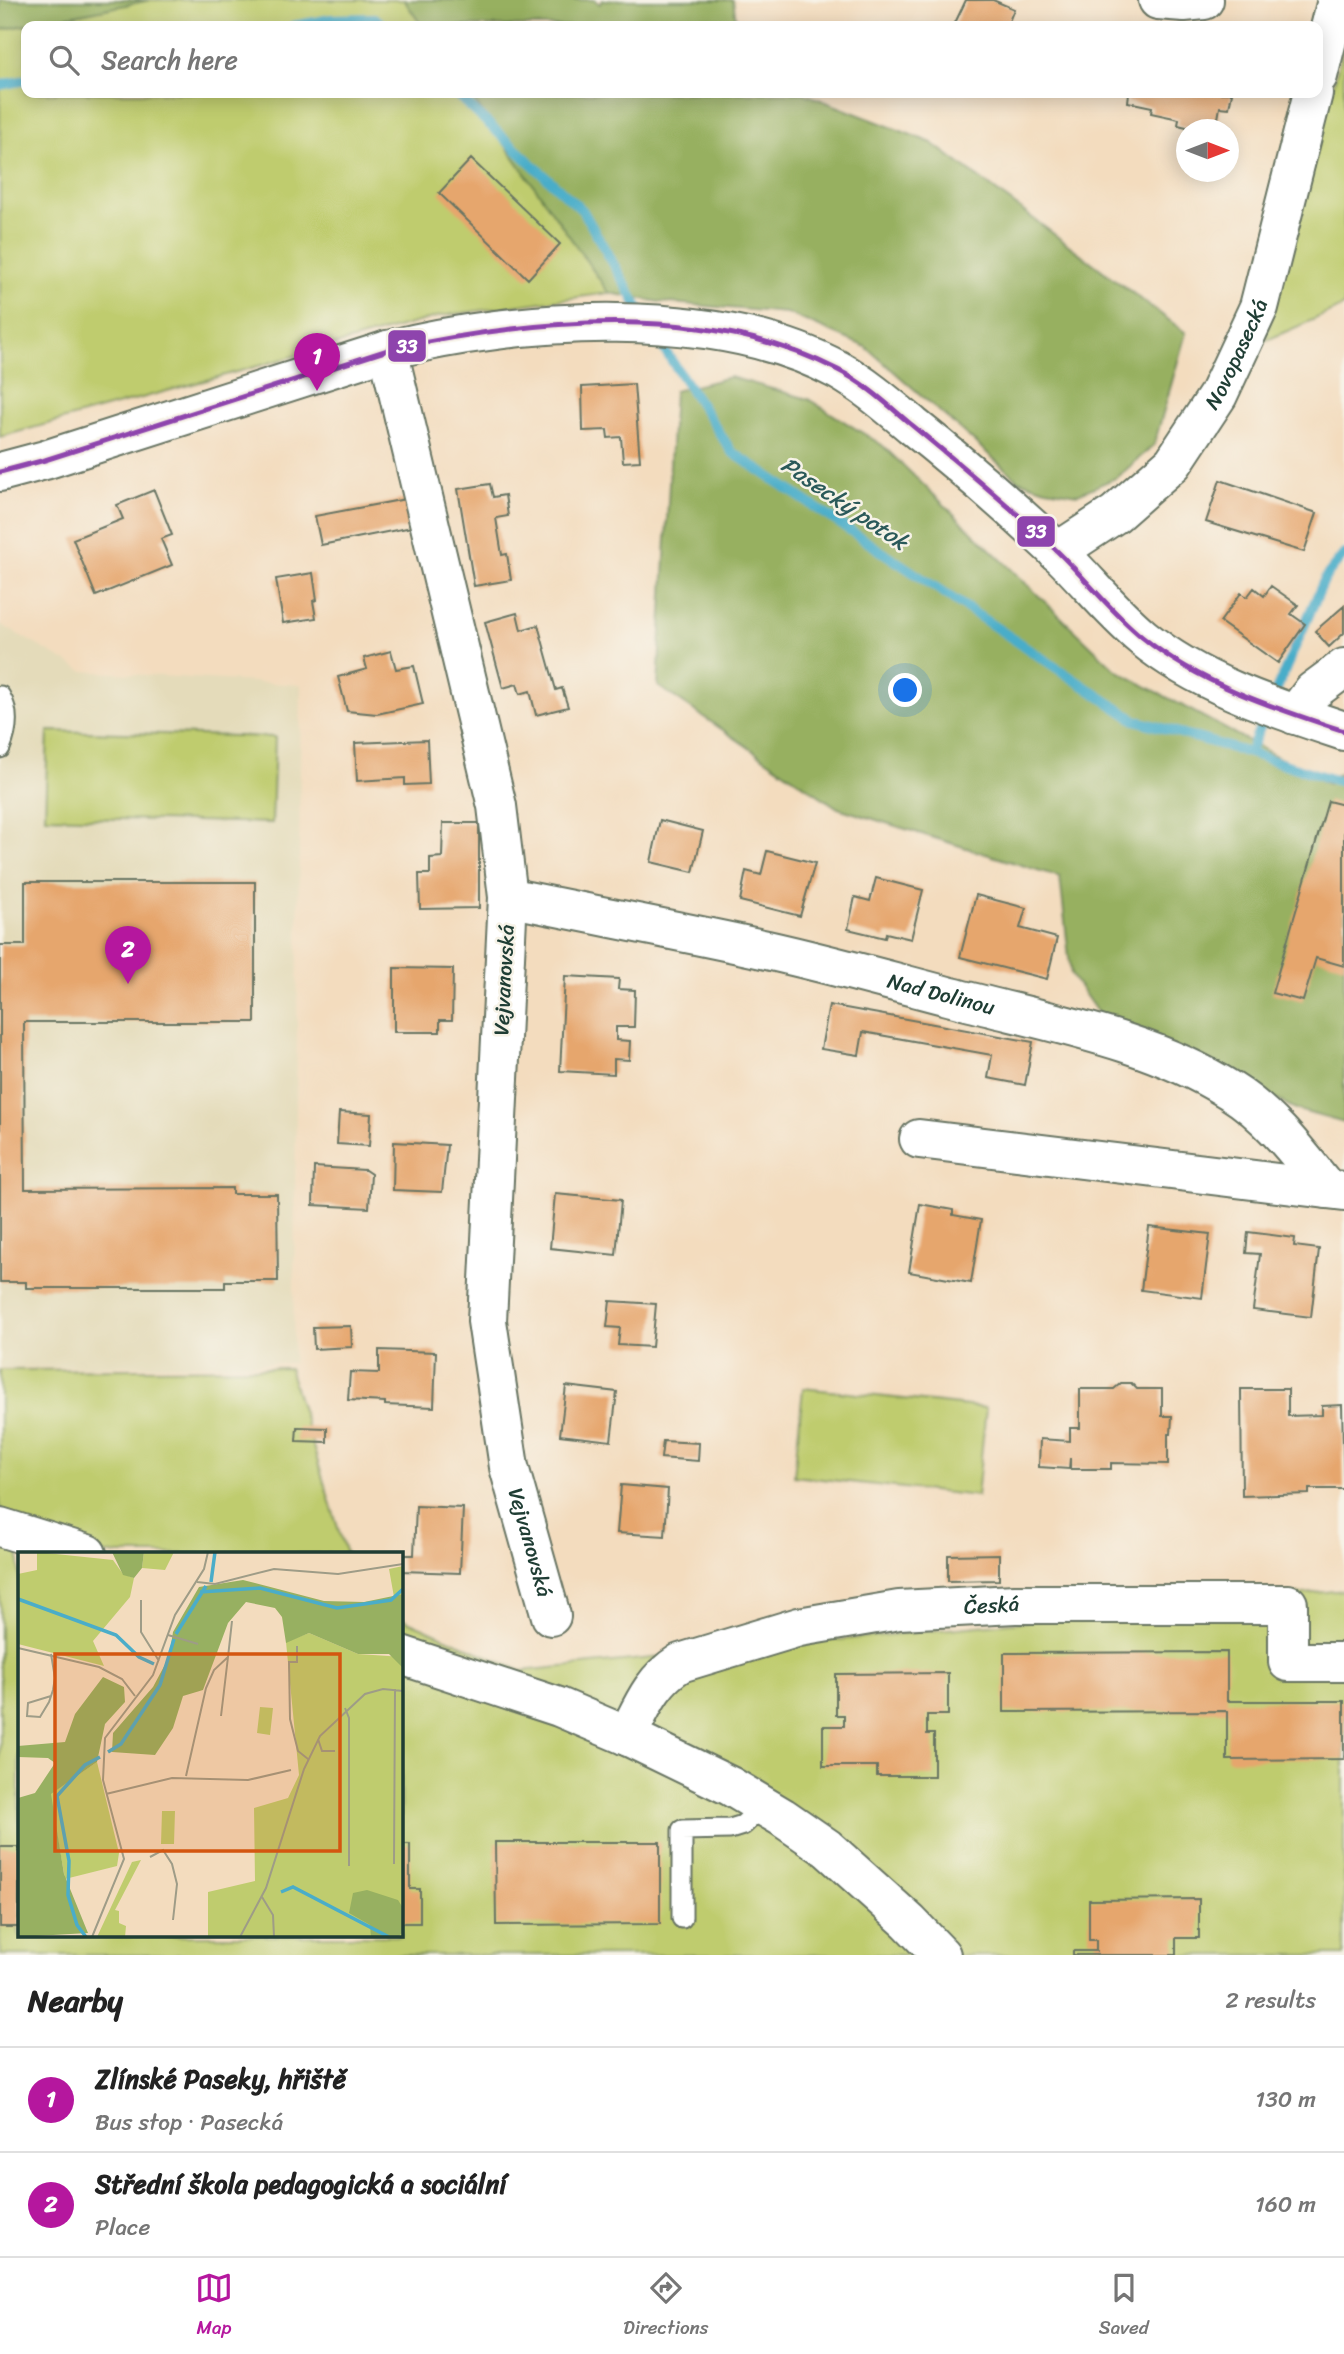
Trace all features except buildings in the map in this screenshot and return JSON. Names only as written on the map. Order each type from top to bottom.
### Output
[{"type":"street","points":[[1158,0],[1205,0]]},
{"type":"street","points":[[1323,56],[1337,0]]},
{"type":"street","name":"Novopasecká","points":[[1057,552],[1115,514],[1173,463],[1218,395],[1259,307],[1313,98]]},
{"type":"street","points":[[0,472],[388,350],[484,330],[537,325],[604,324],[656,325],[727,333],[771,342],[818,360],[863,386],[933,442],[1057,552],[1142,637],[1175,659],[1233,690],[1344,731]]},
{"type":"street","name":"Vejvanovská","points":[[388,350],[497,806],[508,897],[487,1321],[509,1468],[551,1616]]},
{"type":"street","points":[[1295,715],[1313,691],[1344,668]]},
{"type":"street","name":"Nad Dolinou","points":[[508,897],[769,951],[1074,1026],[1115,1039],[1196,1070],[1233,1092],[1263,1115],[1336,1190]]},
{"type":"street","name":"Nad Dolinou","points":[[919,1139],[1336,1190]]},
{"type":"street","points":[[0,1527],[81,1552]]},
{"type":"street","name":"Česká","points":[[627,1736],[654,1684],[680,1663],[799,1627],[899,1610],[1015,1604],[1288,1604],[1288,1662],[1344,1662]]},
{"type":"street","points":[[402,1655],[559,1707],[707,1774],[763,1806],[827,1849],[909,1922],[940,1955]]},
{"type":"lane","points":[[0,696],[7,725],[0,748]]},
{"type":"lane","points":[[682,1918],[682,1830],[730,1829],[743,1825],[763,1806]]},
{"type":"shaded area","points":[[0,624],[83,671],[301,685],[293,1363],[0,1368]]},
{"type":"green space","points":[[0,0],[150,0],[45,21],[21,21],[21,26],[0,30]]},
{"type":"green space","points":[[150,0],[408,0],[423,21],[45,21]]},
{"type":"green space","points":[[404,0],[594,0],[600,4],[603,0],[733,0],[736,21],[419,21]]},
{"type":"green space","points":[[21,26],[21,98],[474,98],[609,293],[440,316],[0,437],[0,30]]},
{"type":"green space","points":[[1344,45],[1344,306],[1265,341]]},
{"type":"green space","points":[[472,98],[816,98],[932,143],[1186,333],[1154,445],[1118,477],[1078,494],[1046,489],[1018,480],[866,347],[787,313],[660,302],[609,293]]},
{"type":"green space","points":[[730,377],[808,399],[882,445],[1116,670],[1328,784],[1336,775],[1344,773],[1344,1123],[1298,1110],[1100,1016],[1071,975],[1060,877],[838,808],[658,686],[674,391]]},
{"type":"green space","points":[[48,731],[275,737],[272,823],[45,817]]},
{"type":"green space","points":[[289,1368],[345,1552],[18,1552],[18,1938],[402,1938],[402,1618],[521,1671],[1344,1590],[1344,1955],[0,1955],[0,1370]]},
{"type":"green space","points":[[803,1388],[986,1408],[977,1496],[794,1476]]},
{"type":"waterway","name":"Pasecký potok","points":[[320,21],[375,18],[378,21]]},
{"type":"waterway","name":"Pasecký potok","points":[[0,85],[21,81]]},
{"type":"waterway","name":"Pasecký potok","points":[[460,98],[583,211],[642,314]]},
{"type":"waterway","name":"Pasecký potok","points":[[654,334],[732,452],[1135,720],[1344,783]]},
{"type":"waterway","points":[[1249,753],[1325,578],[1344,554]]},
{"type":"transit line","name":"33","points":[[0,472],[388,350],[443,339],[500,330],[616,322],[674,325],[731,333],[786,348],[838,370],[868,389],[1022,519],[1068,562],[1120,617],[1164,654],[1238,693],[1344,731]]},
{"type":"place","name":"Zlínské Paseky, hřiště","points":[[317,391]]},
{"type":"place","name":"Střední škola pedagogická a sociální","points":[[128,984]]}]
